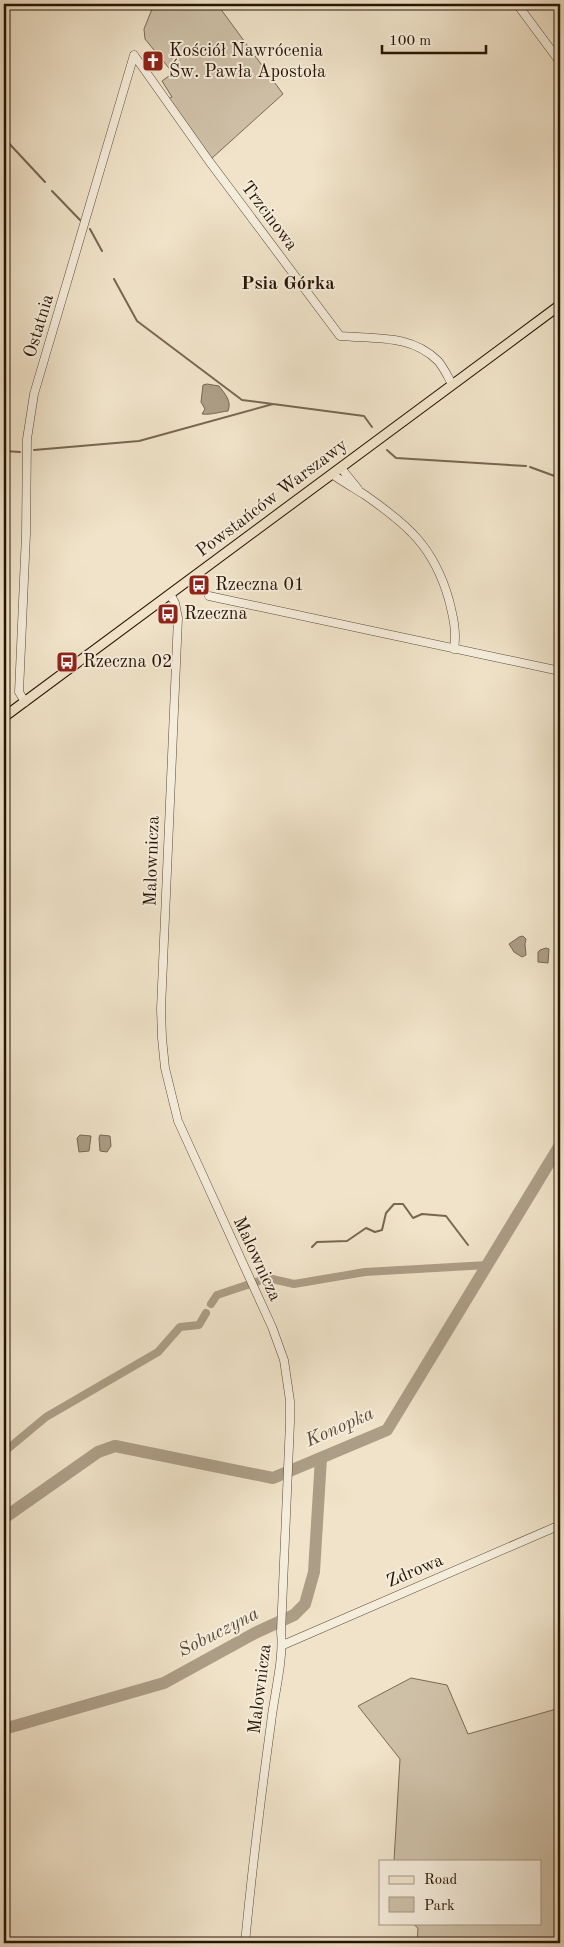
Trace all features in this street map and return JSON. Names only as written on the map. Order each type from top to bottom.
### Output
[{"type":"main road","name":"Powstańców Warszawy","points":[[4,718],[560,305]]},
{"type":"street","points":[[517,4],[560,62]]},
{"type":"street","name":"Trzcinowa","points":[[134,55],[209,161],[340,336],[397,339],[425,351],[440,363],[452,384]]},
{"type":"street","name":"Ostatnia","points":[[25,702],[19,692],[26,534],[27,439],[34,394],[134,55]]},
{"type":"street","points":[[341,468],[363,494]]},
{"type":"street","points":[[332,474],[405,525],[423,544],[443,579],[455,625],[454,649]]},
{"type":"street","name":"Malownicza","points":[[170,594],[175,603],[178,618],[161,1009],[164,1061],[178,1121],[272,1327],[284,1360],[290,1401],[281,1632],[283,1645],[275,1691],[254,1852],[245,1943]]},
{"type":"street","points":[[209,596],[560,671]]},
{"type":"street","name":"Zdrowa","points":[[283,1645],[560,1525]]},
{"type":"green space","points":[[154,4],[217,4],[283,94],[211,159],[168,99],[172,97],[162,81],[173,73],[145,39],[144,29]]},
{"type":"green space","points":[[411,1678],[447,1685],[468,1734],[560,1708],[560,1943],[417,1943],[418,1928],[413,1924],[542,1924],[542,1860],[394,1860],[400,1759],[358,1706]]},
{"type":"shaded area","points":[[203,385],[219,386],[226,395],[229,404],[228,411],[202,414],[205,409],[201,402]]},
{"type":"shaded area","points":[[523,936],[526,939],[526,955],[522,957],[514,952],[509,944]]},
{"type":"shaded area","points":[[546,948],[549,949],[548,963],[538,962],[538,952]]},
{"type":"shaded area","points":[[80,1135],[91,1136],[89,1151],[79,1152],[77,1138]]},
{"type":"shaded area","points":[[100,1135],[110,1136],[111,1146],[107,1152],[100,1151]]},
{"type":"waterway","points":[[4,138],[45,182]]},
{"type":"waterway","points":[[52,191],[80,220]]},
{"type":"waterway","points":[[90,229],[102,251]]},
{"type":"waterway","points":[[114,279],[137,321],[242,400],[364,416],[372,427]]},
{"type":"waterway","points":[[34,450],[139,441],[273,404]]},
{"type":"waterway","points":[[387,450],[396,458],[526,466]]},
{"type":"waterway","points":[[4,451],[20,452]]},
{"type":"waterway","points":[[530,467],[560,478]]},
{"type":"waterway","name":"Konopka","points":[[4,1518],[98,1452],[115,1446],[273,1478],[387,1430],[560,1145]]},
{"type":"waterway","points":[[312,1247],[317,1242],[347,1241],[366,1228],[375,1232],[382,1230],[386,1213],[394,1204],[403,1204],[413,1218],[422,1214],[446,1216],[468,1245]]},
{"type":"waterway","points":[[211,1304],[217,1295],[268,1278],[294,1284],[365,1272],[488,1265]]},
{"type":"waterway","points":[[4,1452],[46,1417],[158,1352],[180,1327],[199,1325],[206,1313]]},
{"type":"waterway","name":"Sobuczyna","points":[[4,1729],[164,1683],[255,1633],[294,1615],[305,1604],[314,1572],[321,1458]]},
{"type":"place","name":"Kościół Nawrócenia Św. Pawła Apostoła","points":[[153,61]]},
{"type":"place","name":"Rzeczna 01","points":[[199,585]]},
{"type":"place","name":"Rzeczna","points":[[168,614]]},
{"type":"place","name":"Rzeczna 02","points":[[67,662]]},
{"type":"district","name":"Psia Górka","points":[[288,284]]}]
